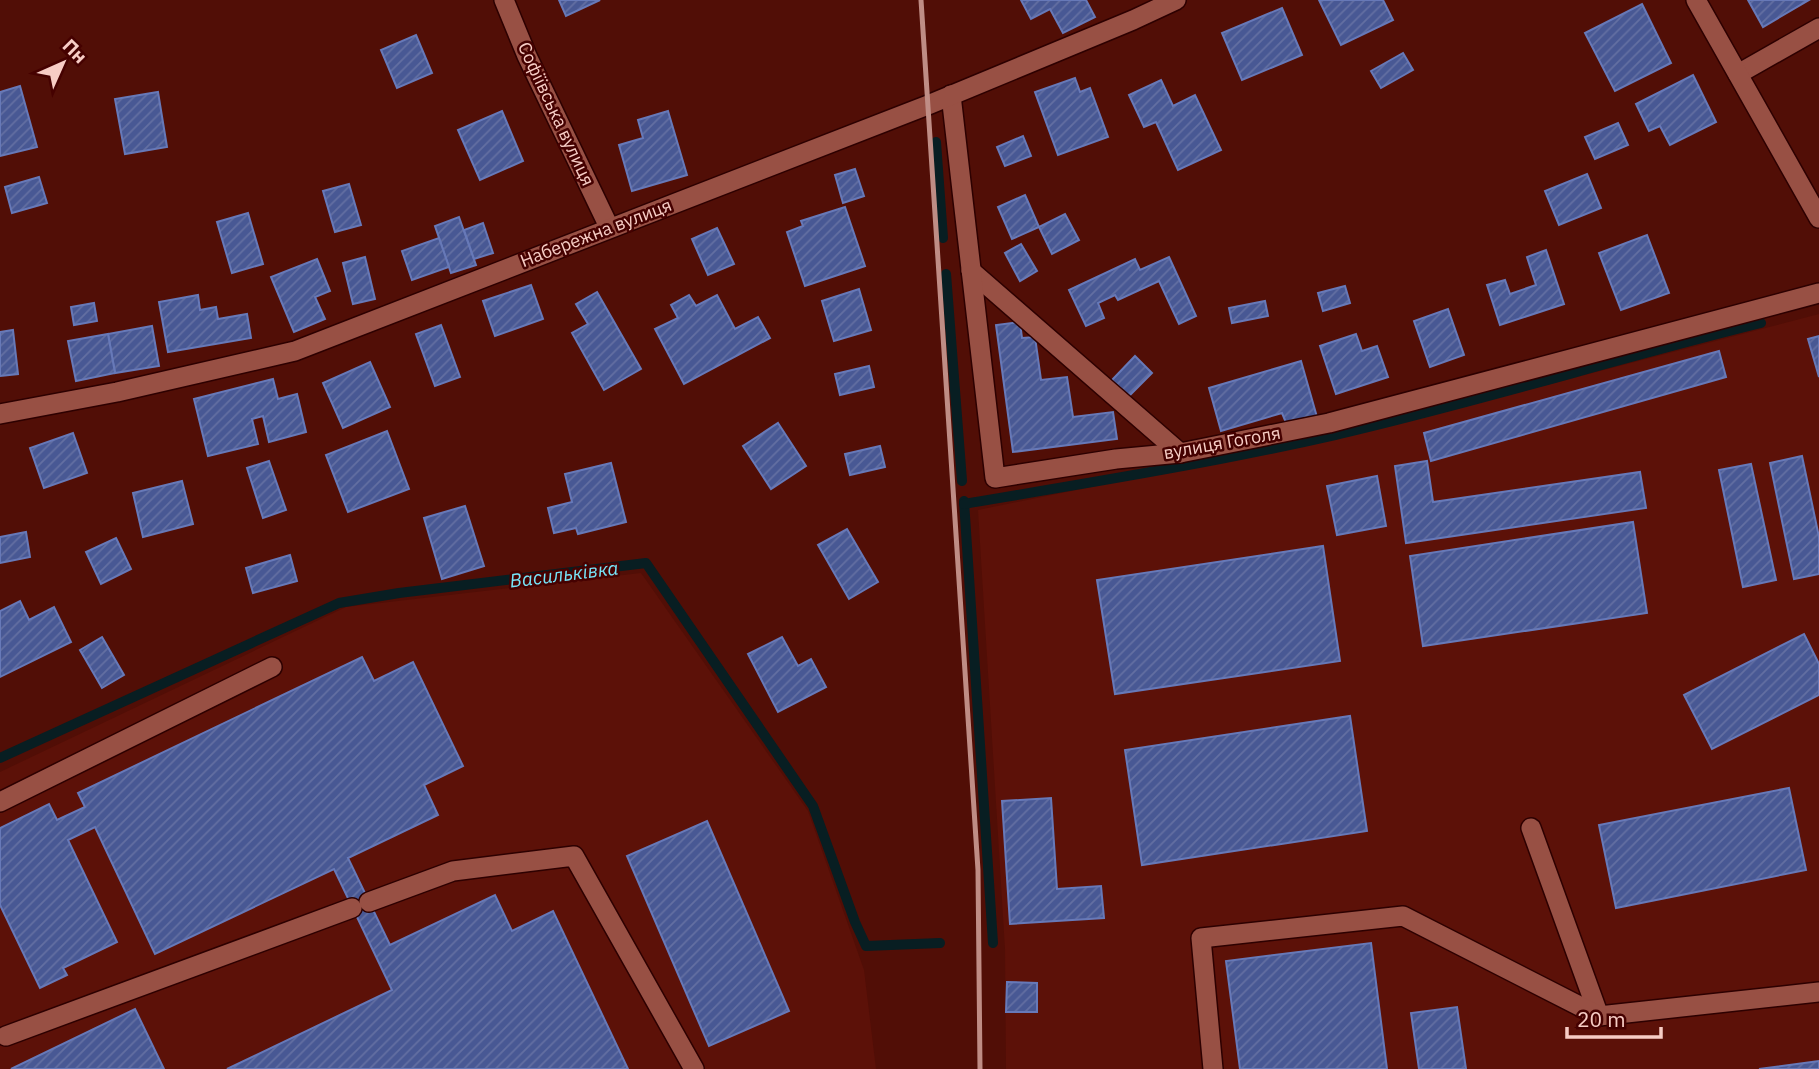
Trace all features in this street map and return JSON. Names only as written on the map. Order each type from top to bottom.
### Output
[{"type":"street","name":"Софіївська вулиця","points":[[504,0],[527,56],[609,227]]},
{"type":"street","name":"Набережна вулиця","points":[[0,414],[117,392],[295,351],[951,95],[1176,0]]},
{"type":"street","points":[[1696,0],[1819,218]]},
{"type":"street","points":[[1738,74],[1819,28]]},
{"type":"street","name":"вулиця Гоголя","points":[[951,95],[995,478],[1116,459],[1180,453],[1329,424],[1819,293]]},
{"type":"street","points":[[971,271],[1180,453]]},
{"type":"street","points":[[0,802],[272,667]]},
{"type":"street","points":[[1531,828],[1599,1016]]},
{"type":"street","points":[[2,1033],[453,871],[575,856],[694,1069]]},
{"type":"street","points":[[1213,1069],[1201,937],[1403,916],[1599,1016],[1819,992]]},
{"type":"shaded area","points":[[1819,314],[1819,1069],[1006,1069],[1005,949],[978,510],[1381,428]]},
{"type":"shaded area","points":[[641,573],[808,811],[864,970],[876,1069],[0,1069],[0,772],[346,607]]},
{"type":"building","points":[[559,0],[600,0],[566,16]]},
{"type":"building","points":[[1021,0],[1086,0],[1095,17],[1063,33],[1050,9],[1031,19]]},
{"type":"building","points":[[1319,0],[1383,0],[1393,20],[1341,45]]},
{"type":"building","points":[[1748,0],[1809,0],[1763,27]]},
{"type":"building","points":[[1642,4],[1671,63],[1615,91],[1585,33]]},
{"type":"building","points":[[1282,8],[1302,55],[1242,80],[1222,33]]},
{"type":"building","points":[[416,35],[432,73],[397,88],[381,50]]},
{"type":"building","points":[[1403,53],[1413,70],[1381,88],[1371,71]]},
{"type":"building","points":[[1693,75],[1716,122],[1670,145],[1660,126],[1649,131],[1636,104]]},
{"type":"building","points":[[1075,78],[1080,92],[1090,88],[1108,137],[1058,155],[1035,92]]},
{"type":"building","points":[[1161,80],[1173,106],[1195,95],[1221,150],[1178,170],[1156,122],[1144,127],[1129,95]]},
{"type":"building","points":[[20,86],[37,147],[0,156],[0,92]]},
{"type":"building","points":[[158,92],[167,147],[125,154],[115,99]]},
{"type":"building","points":[[502,111],[523,161],[480,180],[458,130]]},
{"type":"building","points":[[668,111],[687,175],[632,191],[619,145],[643,138],[638,120]]},
{"type":"building","points":[[1618,123],[1628,145],[1595,159],[1585,137]]},
{"type":"building","points":[[1023,136],[1031,156],[1005,166],[997,147]]},
{"type":"building","points":[[855,169],[864,196],[843,203],[835,175]]},
{"type":"building","points":[[1587,174],[1601,208],[1559,225],[1545,191]]},
{"type":"building","points":[[39,177],[47,203],[12,213],[5,187]]},
{"type":"building","points":[[349,184],[361,225],[335,232],[323,191]]},
{"type":"building","points":[[1025,195],[1039,227],[1012,239],[998,207]]},
{"type":"building","points":[[845,207],[865,266],[805,286],[787,232],[803,226],[801,221]]},
{"type":"building","points":[[248,213],[263,264],[232,273],[217,222]]},
{"type":"building","points":[[1065,214],[1079,240],[1052,254],[1039,227]]},
{"type":"building","points":[[459,217],[476,265],[451,273],[435,226]]},
{"type":"building","points":[[483,223],[493,253],[474,259],[464,230]]},
{"type":"building","points":[[717,228],[734,264],[708,275],[692,239]]},
{"type":"building","points":[[1647,235],[1669,293],[1621,310],[1599,253]]},
{"type":"building","points":[[439,238],[449,267],[412,280],[402,251]]},
{"type":"building","points":[[1021,244],[1037,271],[1020,281],[1005,253]]},
{"type":"building","points":[[1546,250],[1564,304],[1500,325],[1487,285],[1505,280],[1510,294],[1536,285],[1527,257]]},
{"type":"building","points":[[365,257],[375,299],[353,304],[343,263]]},
{"type":"building","points":[[1169,257],[1196,316],[1179,324],[1159,281],[1118,300],[1115,295],[1098,303],[1104,318],[1086,326],[1069,290],[1135,259],[1140,270]]},
{"type":"building","points":[[317,259],[330,291],[315,297],[325,319],[294,332],[271,277]]},
{"type":"building","points":[[531,285],[543,319],[495,336],[483,301]]},
{"type":"building","points":[[1345,286],[1350,303],[1323,311],[1318,293]]},
{"type":"building","points":[[859,289],[871,330],[834,341],[822,301]]},
{"type":"building","points":[[597,292],[641,369],[604,390],[572,333],[588,324],[576,304]]},
{"type":"building","points":[[198,295],[200,310],[216,307],[218,319],[247,314],[251,338],[168,352],[159,302]]},
{"type":"building","points":[[689,295],[696,306],[717,295],[735,329],[758,317],[770,338],[684,384],[655,329],[678,318],[671,305]]},
{"type":"building","points":[[1265,301],[1268,316],[1232,323],[1229,308]]},
{"type":"building","points":[[94,303],[97,321],[74,325],[71,307]]},
{"type":"building","points":[[1448,309],[1464,355],[1430,367],[1414,321]]},
{"type":"building","points":[[1020,322],[1022,338],[1035,337],[1041,380],[1067,377],[1073,417],[1113,412],[1117,439],[1013,452],[996,325]]},
{"type":"building","points":[[441,325],[460,377],[435,386],[416,334]]},
{"type":"building","points":[[152,326],[159,366],[115,373],[108,334]]},
{"type":"building","points":[[13,330],[18,374],[0,376],[0,332]]},
{"type":"building","points":[[108,334],[115,373],[76,381],[68,341]]},
{"type":"building","points":[[1356,334],[1362,351],[1377,346],[1388,377],[1336,394],[1320,346]]},
{"type":"building","points":[[1819,336],[1819,377],[1808,339]]},
{"type":"building","points":[[1719,351],[1726,377],[1431,461],[1424,433]]},
{"type":"building","points":[[1135,356],[1152,373],[1129,396],[1112,380]]},
{"type":"building","points":[[1301,361],[1317,417],[1287,425],[1282,413],[1221,431],[1209,388]]},
{"type":"building","points":[[370,362],[390,407],[343,428],[323,383]]},
{"type":"building","points":[[869,366],[874,387],[840,395],[835,374]]},
{"type":"building","points":[[273,379],[278,399],[297,394],[306,432],[269,442],[263,416],[252,419],[258,444],[208,456],[194,399]]},
{"type":"building","points":[[778,423],[806,466],[771,489],[743,446]]},
{"type":"building","points":[[387,431],[409,489],[348,512],[326,455]]},
{"type":"building","points":[[73,433],[87,473],[44,488],[30,448]]},
{"type":"building","points":[[880,446],[885,467],[850,475],[845,454]]},
{"type":"building","points":[[1802,456],[1819,537],[1819,574],[1794,579],[1770,463]]},
{"type":"building","points":[[269,461],[286,510],[263,518],[247,468]]},
{"type":"building","points":[[1427,461],[1433,502],[1640,472],[1646,508],[1406,543],[1395,466]]},
{"type":"building","points":[[611,463],[626,522],[578,534],[576,528],[554,533],[548,508],[572,502],[565,474]]},
{"type":"building","points":[[1751,464],[1776,580],[1743,587],[1719,470]]},
{"type":"building","points":[[1377,476],[1386,526],[1337,535],[1327,486]]},
{"type":"building","points":[[182,481],[193,524],[143,537],[133,493]]},
{"type":"building","points":[[465,506],[484,566],[442,579],[424,518]]},
{"type":"building","points":[[1633,522],[1647,613],[1423,646],[1410,556]]},
{"type":"building","points":[[847,529],[878,582],[849,599],[818,545]]},
{"type":"building","points":[[26,532],[30,557],[0,563],[0,537]]},
{"type":"building","points":[[116,538],[131,569],[101,584],[86,552]]},
{"type":"building","points":[[1323,546],[1340,661],[1115,694],[1097,580]]},
{"type":"building","points":[[290,555],[297,581],[253,593],[246,568]]},
{"type":"building","points":[[20,601],[29,620],[54,607],[71,642],[0,677],[0,611]]},
{"type":"building","points":[[1804,634],[1819,664],[1819,695],[1712,749],[1684,695]]},
{"type":"building","points":[[102,637],[124,675],[102,688],[80,650]]},
{"type":"building","points":[[782,637],[798,666],[811,659],[826,687],[778,712],[748,654]]},
{"type":"building","points":[[362,657],[374,681],[413,662],[463,766],[424,785],[438,815],[348,858],[390,945],[495,895],[512,931],[553,911],[628,1069],[227,1069],[392,990],[334,869],[155,954],[95,827],[68,840],[117,942],[63,968],[67,975],[40,988],[0,905],[0,828],[49,804],[57,820],[85,807],[78,793]]},
{"type":"building","points":[[1350,716],[1367,831],[1142,865],[1125,750]]},
{"type":"building","points":[[1789,788],[1806,870],[1616,908],[1599,825]]},
{"type":"building","points":[[1051,798],[1057,889],[1101,886],[1104,918],[1010,924],[1002,801]]},
{"type":"building","points":[[707,821],[789,1011],[709,1046],[627,856]]},
{"type":"building","points":[[1371,943],[1387,1069],[1240,1069],[1226,961]]},
{"type":"building","points":[[1007,982],[1037,983],[1037,1012],[1006,1012]]},
{"type":"building","points":[[1457,1007],[1466,1069],[1419,1069],[1411,1013]]},
{"type":"building","points":[[135,1009],[164,1069],[11,1069]]},
{"type":"building","points":[[1819,1061],[1819,1069],[1759,1069]]},
{"type":"waterway","points":[[936,142],[943,238]]},
{"type":"waterway","points":[[946,274],[962,481]]},
{"type":"waterway","points":[[964,504],[1196,464],[1335,435],[1761,323]]},
{"type":"waterway","points":[[964,501],[993,943]]},
{"type":"waterway","name":"Васильківка","points":[[0,758],[339,603],[399,593],[646,563],[813,806],[866,946],[940,943]]},
{"type":"railway","points":[[921,0],[978,870],[980,1069]]}]
